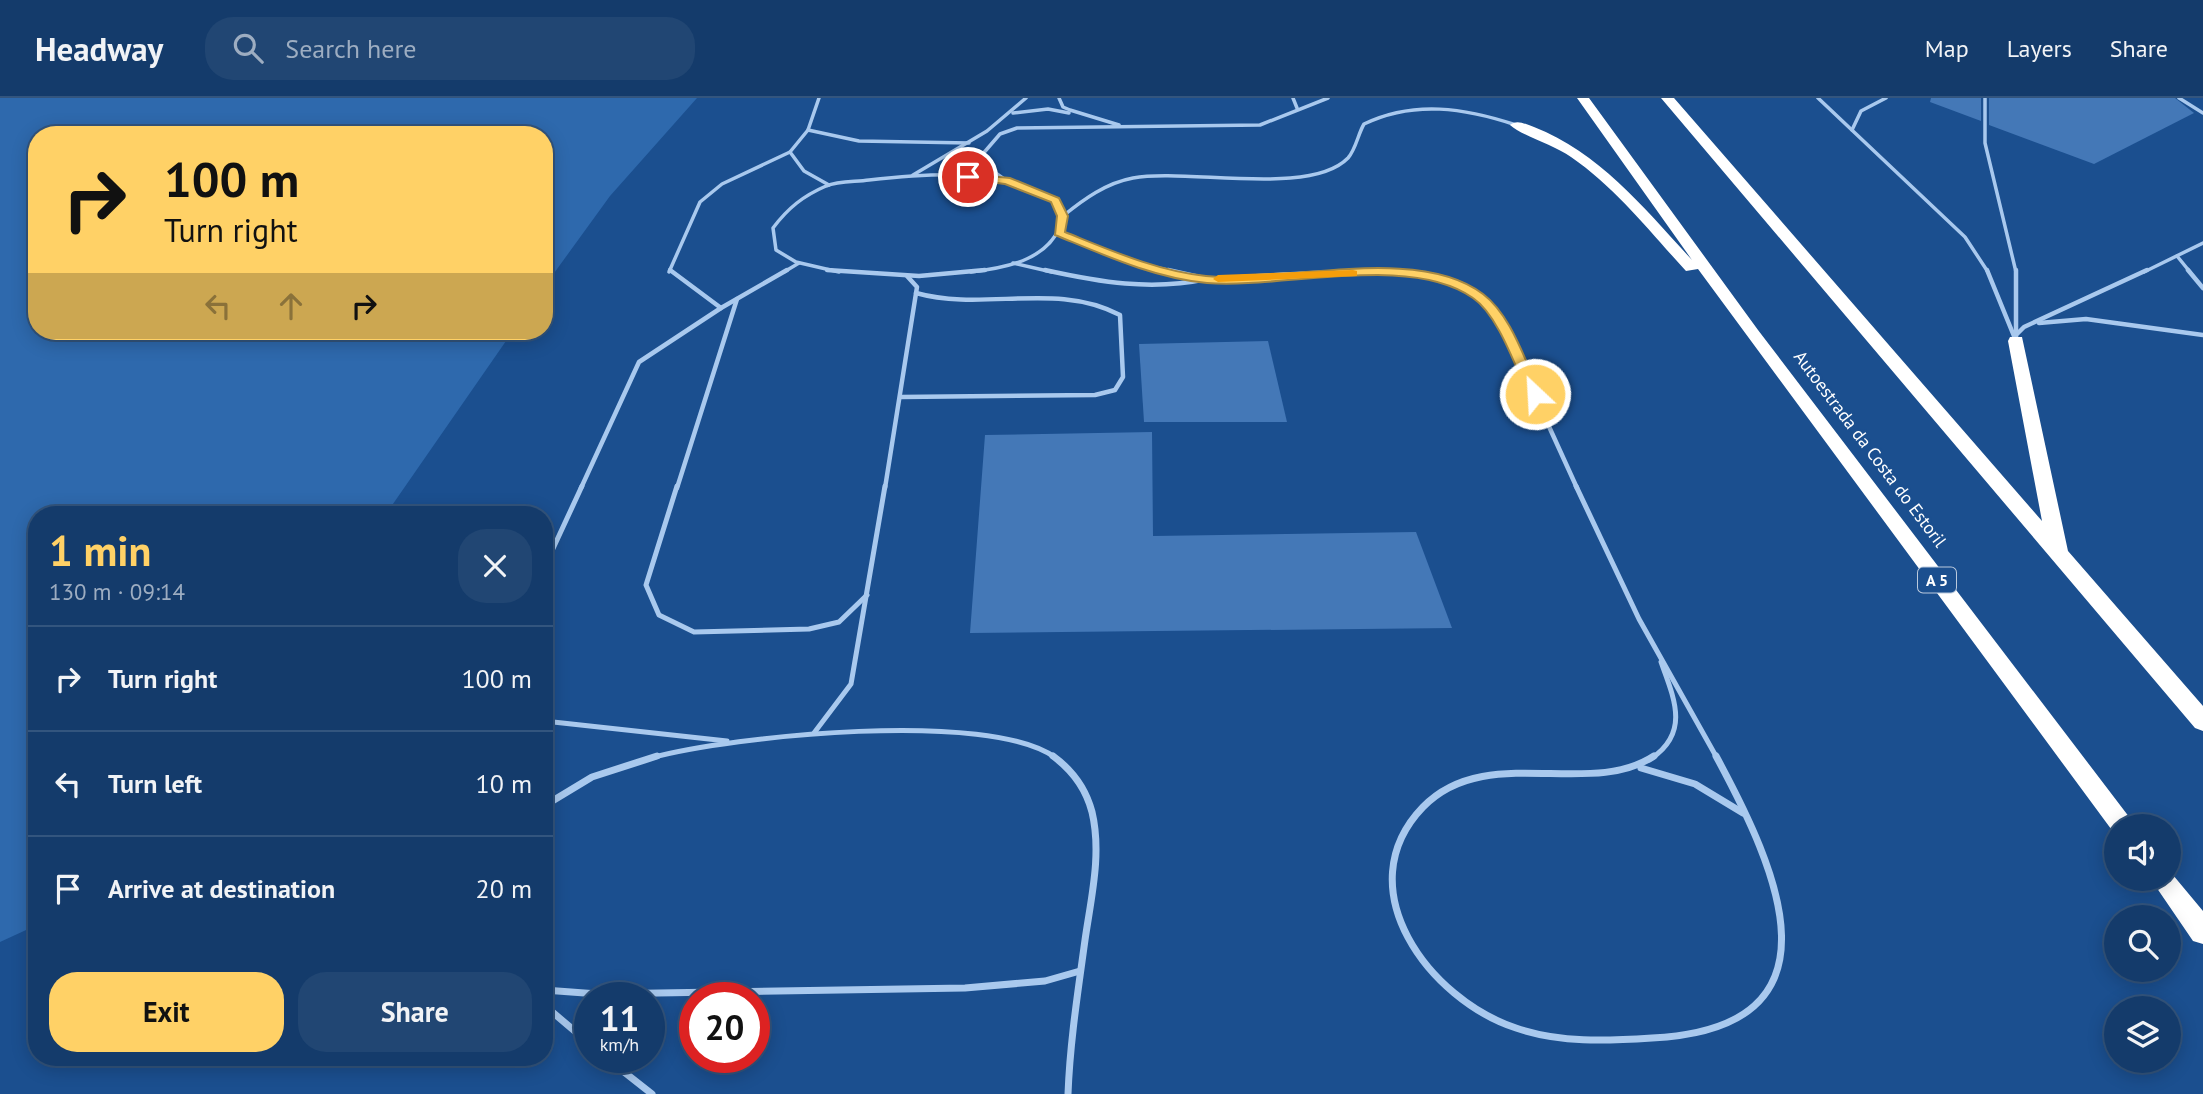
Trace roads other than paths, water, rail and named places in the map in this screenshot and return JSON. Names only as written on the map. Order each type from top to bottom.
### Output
[{"type":"highway","name":"Autoestrada da Costa do Estoril","points":[[1583,98],[1752,333],[2114,814]]},
{"type":"highway","points":[[1667,98],[2203,722]]},
{"type":"highway","points":[[1516,125],[1555,141],[1597,171],[1628,200],[1752,333]]},
{"type":"highway","points":[[2016,341],[2059,555]]},
{"type":"highway","points":[[2173,891],[2203,932]]},
{"type":"lane","points":[[721,308],[669,272],[700,202],[722,184],[790,152],[808,130],[819,98]]},
{"type":"lane","points":[[913,175],[969,143],[1026,98]]},
{"type":"lane","points":[[1059,98],[1063,107],[1094,121],[1142,129]]},
{"type":"lane","points":[[1293,98],[1297,108]]},
{"type":"lane","points":[[1063,216],[1055,200],[1007,181],[986,166],[981,156],[1000,134],[1017,128],[1054,126],[1142,129],[1260,125],[1297,108],[1328,98]]},
{"type":"lane","points":[[1818,98],[1965,237],[1996,285],[2016,341]]},
{"type":"lane","points":[[1852,130],[1861,111],[1886,98]]},
{"type":"lane","points":[[1984,98],[1985,142],[2017,266],[2016,341]]},
{"type":"lane","points":[[2179,98],[2203,114]]},
{"type":"lane","points":[[1007,181],[913,175],[829,184],[790,205],[773,228],[776,250],[799,263],[907,276],[949,276],[1013,263],[1037,254],[1059,233],[1063,216],[1095,190],[1146,175],[1188,173],[1284,179],[1325,172],[1348,158],[1364,124],[1391,112],[1443,108],[1474,111],[1516,125]]},
{"type":"lane","points":[[1009,114],[1048,109],[1079,114]]},
{"type":"lane","points":[[808,130],[859,141],[969,143]]},
{"type":"lane","points":[[790,152],[804,171],[829,184]]},
{"type":"lane","points":[[1059,233],[1119,259],[1207,279],[1407,273],[1455,284],[1486,301],[1500,319],[1661,663],[1709,743],[1745,814],[1777,895],[1785,940],[1777,977],[1766,997],[1746,1015],[1725,1027],[1657,1038],[1579,1041],[1538,1035],[1476,1011],[1437,981],[1409,940],[1400,920],[1393,874],[1394,854],[1402,834],[1427,802],[1458,781],[1474,777],[1637,767],[1695,784],[1745,814]]},
{"type":"lane","points":[[2016,341],[2017,333],[2024,327],[2055,315],[2203,243]]},
{"type":"lane","points":[[2177,256],[2203,288]]},
{"type":"lane","points":[[553,548],[632,374],[643,359],[721,308],[799,263]]},
{"type":"lane","points":[[1013,263],[1145,286],[1184,286],[1207,279]]},
{"type":"lane","points":[[814,733],[852,684],[917,287],[907,276]]},
{"type":"lane","points":[[901,397],[1095,395],[1115,390],[1124,377],[1120,315],[1111,308],[1091,300],[958,302],[931,299],[916,293]]},
{"type":"lane","points":[[737,299],[646,584],[660,615],[694,632],[809,629],[839,622],[867,595]]},
{"type":"lane","points":[[2016,341],[2018,334],[2028,327],[2074,319],[2140,324],[2203,335]]},
{"type":"lane","points":[[1637,767],[1657,758],[1676,733],[1676,709],[1661,663]]},
{"type":"lane","points":[[553,722],[734,742]]},
{"type":"lane","points":[[553,800],[581,781],[623,765],[734,742],[814,733],[944,732],[1023,740],[1062,763],[1075,776],[1087,796],[1093,819],[1093,878],[1080,971],[1068,1094]]},
{"type":"lane","points":[[553,991],[598,994],[965,988],[1045,981],[1080,971]]},
{"type":"lane","points":[[553,1013],[574,1030]]},
{"type":"lane","points":[[625,1073],[652,1094]]}]
